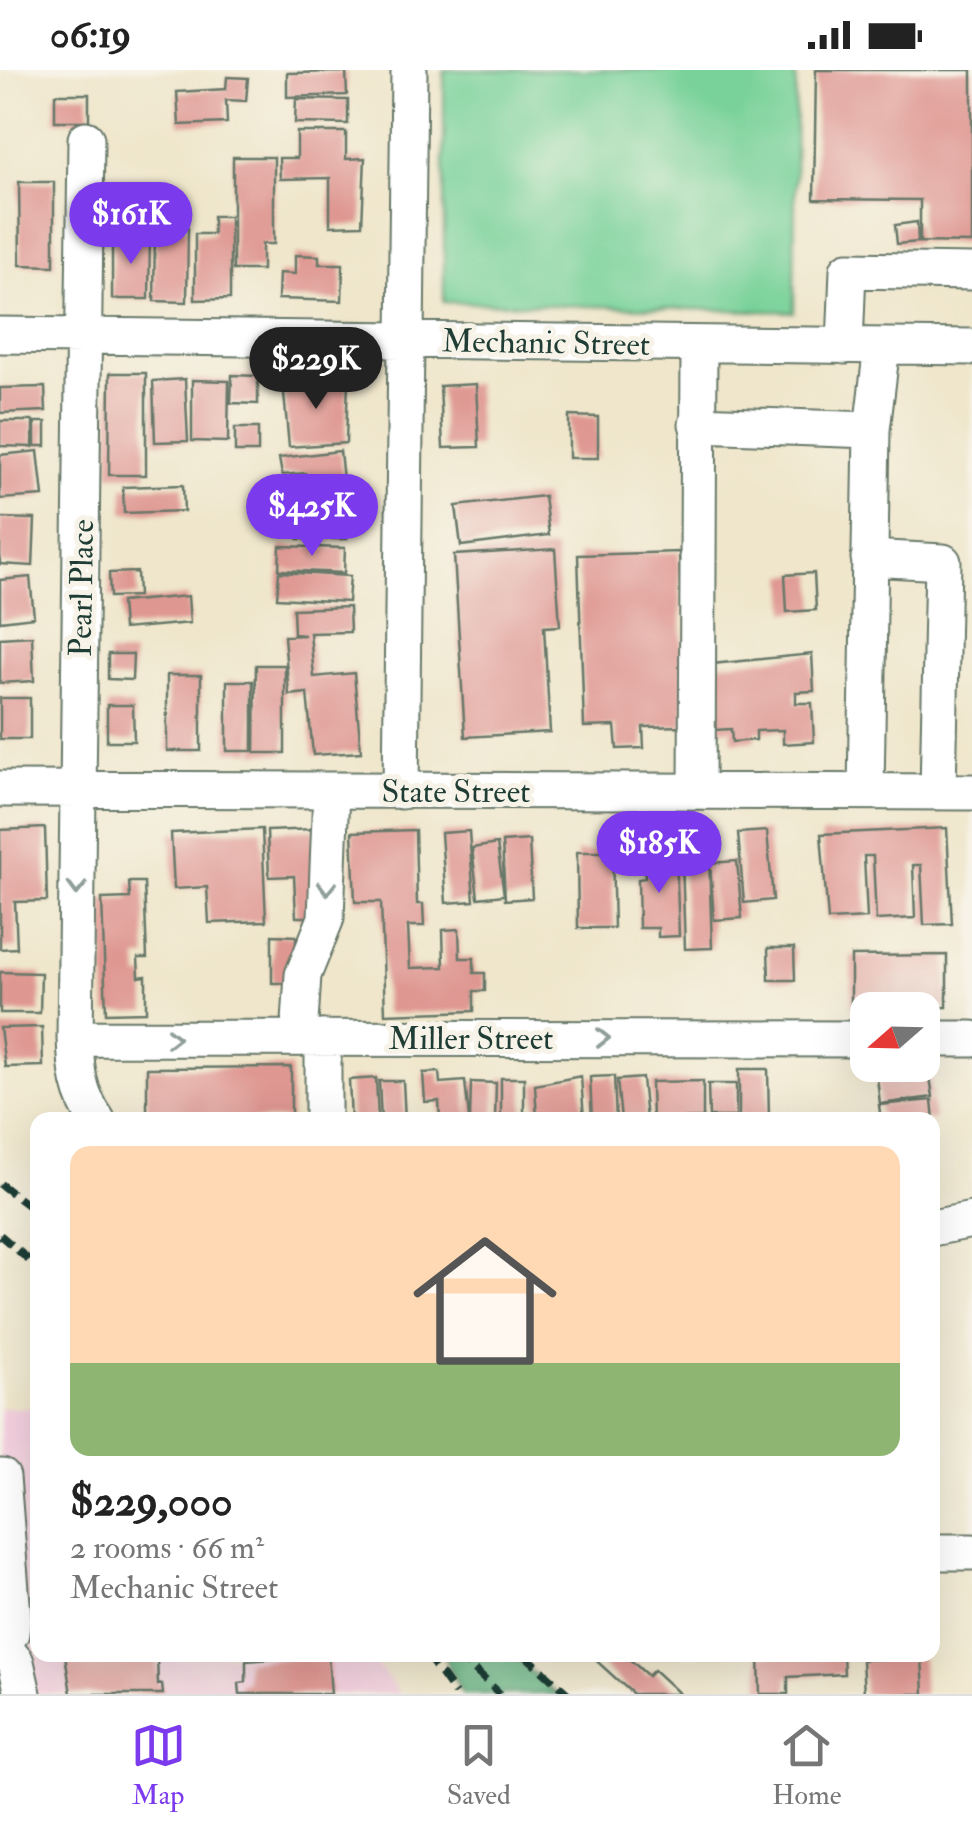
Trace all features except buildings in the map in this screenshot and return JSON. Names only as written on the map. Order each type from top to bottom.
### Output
[{"type":"street","points":[[401,791],[410,70]]},
{"type":"street","name":"Pearl Place","points":[[86,139],[75,1038],[76,1072],[84,1102],[91,1112]]},
{"type":"street","points":[[845,346],[848,270],[972,272]]},
{"type":"street","name":"Mechanic Street","points":[[0,334],[972,348]]},
{"type":"street","points":[[697,791],[699,344]]},
{"type":"street","points":[[866,792],[872,430],[882,346]]},
{"type":"street","points":[[697,424],[872,430]]},
{"type":"street","points":[[869,558],[943,562],[957,584],[955,792]]},
{"type":"street","name":"State Street","points":[[0,789],[955,792]]},
{"type":"street","points":[[322,1112],[302,975],[326,918],[331,791]]},
{"type":"street","name":"Miller Street","points":[[75,1038],[850,1039]]},
{"type":"street","points":[[940,1039],[972,1039]]},
{"type":"street","points":[[940,1226],[972,1220]]},
{"type":"street","points":[[2,1477],[13,1616],[11,1633],[2,1644],[20,1673],[23,1694]]},
{"type":"street","points":[[940,1552],[972,1552]]},
{"type":"shaded area","points":[[0,1408],[30,1408],[30,1662],[375,1662],[400,1694],[0,1694]]},
{"type":"green space","points":[[444,70],[796,70],[794,312],[444,302]]},
{"type":"green space","points":[[446,1662],[520,1662],[557,1694],[462,1694]]},
{"type":"railway","points":[[0,1184],[30,1207]]},
{"type":"railway","points":[[0,1235],[30,1261]]},
{"type":"railway","points":[[432,1662],[455,1694]]},
{"type":"railway","points":[[466,1662],[500,1694]]},
{"type":"railway","points":[[533,1662],[568,1694]]}]
